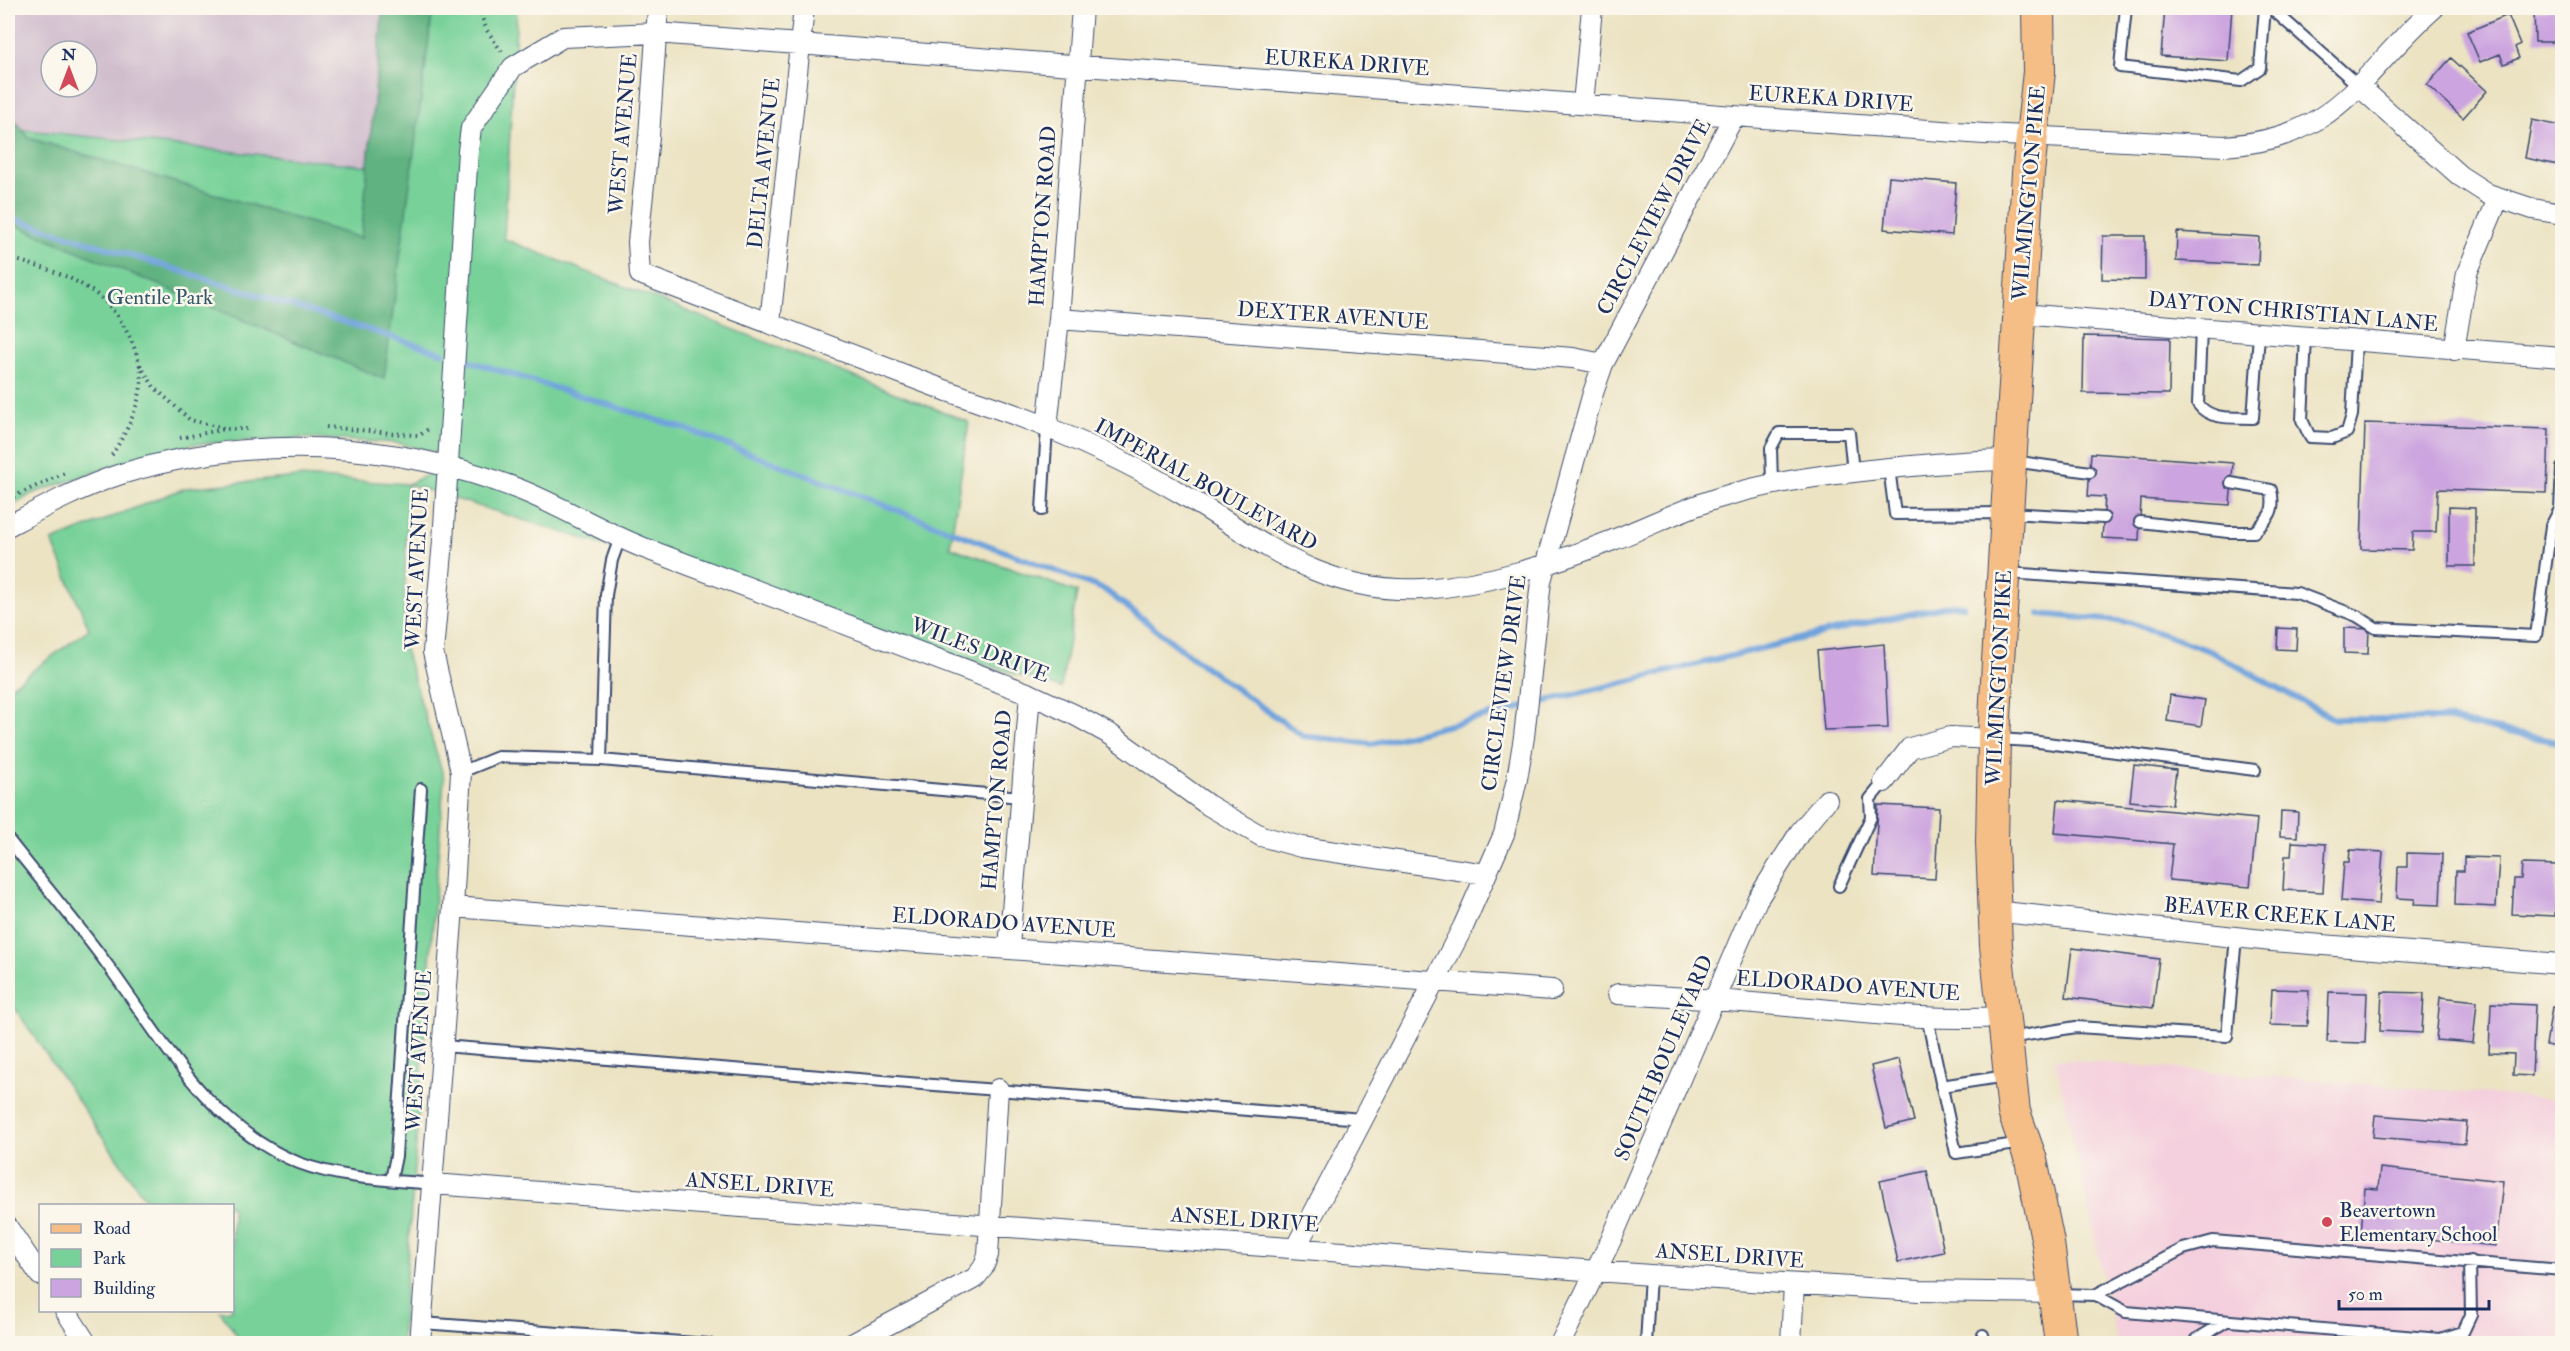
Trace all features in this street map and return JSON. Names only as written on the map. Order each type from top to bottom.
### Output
[{"type":"main road","name":"WILMINGTON PIKE","points":[[2038,8],[2039,72],[2028,174],[1994,739],[1994,911],[2014,1112],[2031,1160],[2048,1243],[2061,1344]]},
{"type":"street","name":"WEST AVENUE","points":[[640,274],[638,242],[649,136],[658,8]]},
{"type":"street","name":"DELTA AVENUE","points":[[770,322],[804,8]]},
{"type":"street","name":"HAMPTON ROAD","points":[[1047,427],[1059,319],[1082,8]]},
{"type":"street","points":[[1583,104],[1592,8]]},
{"type":"street","name":"EUREKA DRIVE","points":[[656,33],[1734,116],[2224,146],[2252,144],[2282,137],[2305,127],[2336,108],[2360,87],[2434,8]]},
{"type":"street","name":"WEST AVENUE","points":[[420,1344],[461,772],[433,652],[471,128],[513,67],[563,38],[656,33]]},
{"type":"street","points":[[2360,87],[2460,176],[2498,199],[2562,214]]},
{"type":"street","name":"CIRCLEVIEW DRIVE","points":[[1296,1247],[1462,927],[1509,815],[1524,737],[1541,580],[1564,493],[1603,364],[1734,116]]},
{"type":"street","points":[[2454,350],[2467,273],[2498,199]]},
{"type":"street","name":"IMPERIAL BOULEVARD","points":[[640,274],[1047,427],[1118,458],[1184,495],[1278,554],[1312,571],[1347,582],[1384,588],[1420,589],[1509,576],[1610,541],[1711,500],[1772,483],[1926,463],[2011,460]]},
{"type":"street","name":"DAYTON CHRISTIAN LANE","points":[[2020,314],[2562,357]]},
{"type":"street","name":"DEXTER AVENUE","points":[[1059,319],[1574,358],[1603,364]]},
{"type":"street","name":"WILES DRIVE","points":[[8,526],[72,494],[122,474],[240,450],[304,447],[359,450],[447,466],[520,490],[620,538],[1030,694],[1111,735],[1208,805],[1261,836],[1301,847],[1486,874]]},
{"type":"street","name":"HAMPTON ROAD","points":[[1009,947],[1030,694]]},
{"type":"street","points":[[1884,782],[1910,748],[1950,737],[1994,739]]},
{"type":"street","name":"SOUTH BOULEVARD","points":[[1560,1344],[1596,1270],[1716,999],[1757,900],[1800,832],[1827,800]]},
{"type":"street","name":"ELDORADO AVENUE","points":[[453,907],[1009,947],[1552,990]]},
{"type":"street","name":"BEAVER CREEK LANE","points":[[1994,911],[2235,937],[2562,964]]},
{"type":"street","name":"ELDORADO AVENUE","points":[[1618,994],[1716,999],[1963,1019],[2005,1027]]},
{"type":"street","points":[[852,1344],[975,1278],[983,1268],[988,1255],[998,1089]]},
{"type":"street","name":"ANSEL DRIVE","points":[[433,1184],[1650,1275],[1919,1291],[2054,1293]]},
{"type":"street","points":[[11,1240],[39,1274]]},
{"type":"street","points":[[1791,1344],[1794,1284]]},
{"type":"street","points":[[66,1312],[87,1344]]},
{"type":"lane","points":[[2126,8],[2120,67],[2241,81],[2260,68],[2265,8]]},
{"type":"lane","points":[[2271,8],[2360,87]]},
{"type":"lane","points":[[2201,329],[2198,404],[2204,412],[2213,416],[2253,418],[2259,334]]},
{"type":"lane","points":[[2307,337],[2302,420],[2310,436],[2332,438],[2347,432],[2352,415],[2356,342]]},
{"type":"lane","points":[[1042,510],[1047,427]]},
{"type":"lane","points":[[1772,483],[1771,448],[1779,433],[1849,433],[1853,472]]},
{"type":"lane","points":[[2011,460],[2090,472]]},
{"type":"lane","points":[[1889,468],[1895,513],[2007,513],[2104,519]]},
{"type":"lane","points":[[2004,573],[2297,593],[2357,616],[2376,628],[2536,636],[2551,526],[2560,509],[2562,468]]},
{"type":"lane","points":[[2140,522],[2228,532],[2254,532],[2272,512],[2274,502],[2271,490],[2231,483]]},
{"type":"lane","points":[[601,760],[606,595],[612,560],[620,538]]},
{"type":"lane","points":[[1994,739],[2031,741],[2255,770]]},
{"type":"lane","points":[[461,772],[498,757],[601,760],[1021,797]]},
{"type":"lane","points":[[1839,886],[1871,817],[1870,799],[1884,782]]},
{"type":"lane","points":[[391,1180],[399,1121],[421,789]]},
{"type":"lane","points":[[8,839],[107,966],[189,1080],[211,1104],[270,1148],[300,1163],[335,1173],[433,1184]]},
{"type":"lane","points":[[2005,1027],[2076,1027],[2227,1036],[2235,937]]},
{"type":"lane","points":[[1926,1017],[1956,1153],[2025,1142]]},
{"type":"lane","points":[[443,1046],[1362,1119]]},
{"type":"lane","points":[[1941,1086],[2011,1076]]},
{"type":"lane","points":[[2095,1295],[2183,1249],[2213,1241],[2562,1270]]},
{"type":"lane","points":[[2054,1293],[2095,1295],[2126,1312],[2440,1339],[2463,1332],[2471,1315],[2470,1261]]},
{"type":"lane","points":[[1646,1344],[1650,1275]]},
{"type":"lane","points":[[2195,1344],[2197,1338],[2225,1322]]},
{"type":"lane","points":[[422,1323],[709,1344]]},
{"type":"path","points":[[479,8],[486,29],[513,67]]},
{"type":"path","points":[[8,257],[75,281],[100,297],[118,316],[140,364],[154,387],[190,420],[225,429]]},
{"type":"path","points":[[110,458],[126,433],[134,411],[141,385],[140,364]]},
{"type":"shaded area","points":[[8,8],[383,8],[362,238],[29,138],[8,111]]},
{"type":"shaded area","name":"Beavertown Elementary School","points":[[2055,1059],[2562,1100],[2562,1343],[2118,1343]]},
{"type":"green space","name":"Gentile Park","points":[[383,8],[517,8],[504,239],[969,422],[950,547],[1077,592],[1061,688],[408,484],[447,466],[438,453],[397,443],[302,438],[195,444],[118,464],[31,494],[8,509],[8,128],[368,166]]},
{"type":"green space","points":[[383,8],[433,8],[384,379],[8,222],[8,111],[29,138],[361,238]]},
{"type":"green space","points":[[298,477],[408,484],[403,643],[444,778],[401,1343],[242,1343],[221,1312],[234,1312],[234,1204],[148,1204],[8,998],[8,689],[89,629],[52,541],[185,488]]},
{"type":"building","points":[[2165,8],[2232,8],[2228,61],[2161,56]]},
{"type":"building","points":[[2554,8],[2562,8],[2562,42],[2535,42],[2534,10],[2554,10]]},
{"type":"building","points":[[2508,15],[2520,44],[2515,47],[2519,58],[2504,64],[2500,54],[2480,62],[2467,32]]},
{"type":"building","points":[[2451,58],[2487,91],[2463,118],[2427,85]]},
{"type":"building","points":[[2532,120],[2562,126],[2558,165],[2525,158]]},
{"type":"building","points":[[1889,177],[1956,183],[1952,235],[1884,229]]},
{"type":"building","points":[[2177,232],[2259,237],[2258,265],[2176,261]]},
{"type":"building","points":[[2103,236],[2145,236],[2145,280],[2102,279]]},
{"type":"building","points":[[2084,336],[2170,338],[2169,394],[2083,393]]},
{"type":"building","points":[[2365,423],[2549,429],[2547,493],[2438,489],[2436,532],[2413,532],[2412,550],[2361,549]]},
{"type":"building","points":[[2091,453],[2233,463],[2230,505],[2141,499],[2139,540],[2102,538],[2105,497],[2088,496]]},
{"type":"building","points":[[2449,507],[2475,508],[2475,566],[2449,566]]},
{"type":"building","points":[[2278,628],[2297,629],[2296,650],[2277,649]]},
{"type":"building","points":[[2344,628],[2369,629],[2368,654],[2344,653]]},
{"type":"building","points":[[1884,644],[1888,728],[1824,730],[1817,651]]},
{"type":"building","points":[[2170,695],[2205,700],[2201,726],[2167,721]]},
{"type":"building","points":[[2134,765],[2176,770],[2172,805],[2130,801]]},
{"type":"building","points":[[2058,800],[2257,819],[2250,887],[2169,880],[2173,844],[2055,833]]},
{"type":"building","points":[[1878,805],[1939,808],[1935,879],[1874,876]]},
{"type":"building","points":[[2281,811],[2298,812],[2297,837],[2280,836]]},
{"type":"building","points":[[2292,842],[2326,844],[2323,892],[2283,890],[2285,856],[2291,856]]},
{"type":"building","points":[[2350,850],[2383,852],[2379,904],[2341,901],[2344,862],[2349,862]]},
{"type":"building","points":[[2407,853],[2442,854],[2440,905],[2414,904],[2415,899],[2397,898],[2398,867],[2407,867]]},
{"type":"building","points":[[2464,857],[2499,858],[2496,907],[2455,905],[2456,871],[2464,871]]},
{"type":"building","points":[[2522,864],[2557,865],[2555,916],[2512,914],[2514,879],[2521,879]]},
{"type":"building","points":[[2072,948],[2159,959],[2153,1008],[2066,997]]},
{"type":"building","points":[[2272,989],[2309,990],[2308,1026],[2270,1025]]},
{"type":"building","points":[[2329,992],[2367,993],[2365,1043],[2327,1042]]},
{"type":"building","points":[[2382,992],[2424,993],[2422,1033],[2380,1031]]},
{"type":"building","points":[[2440,997],[2477,1001],[2473,1043],[2436,1040]]},
{"type":"building","points":[[2491,1003],[2535,1005],[2532,1076],[2513,1075],[2514,1054],[2489,1053]]},
{"type":"building","points":[[2552,1007],[2562,1009],[2562,1048],[2546,1045]]},
{"type":"building","points":[[1899,1059],[1914,1121],[1886,1128],[1871,1066]]},
{"type":"building","points":[[2375,1115],[2467,1122],[2465,1144],[2373,1137]]},
{"type":"building","points":[[2380,1168],[2503,1181],[2496,1246],[2361,1232],[2365,1188],[2378,1189]]},
{"type":"building","points":[[1927,1171],[1944,1252],[1898,1262],[1880,1181]]},
{"type":"waterway","points":[[8,217],[443,353]]},
{"type":"waterway","points":[[466,360],[686,429],[1105,590],[1201,664],[1303,736],[1372,744],[1857,625],[1953,605],[1963,606]]},
{"type":"waterway","points":[[2040,614],[2129,622],[2210,651],[2334,719],[2444,719],[2562,743]]},
{"type":"place","name":"Beavertown Elementary School","points":[[2327,1222]]}]
